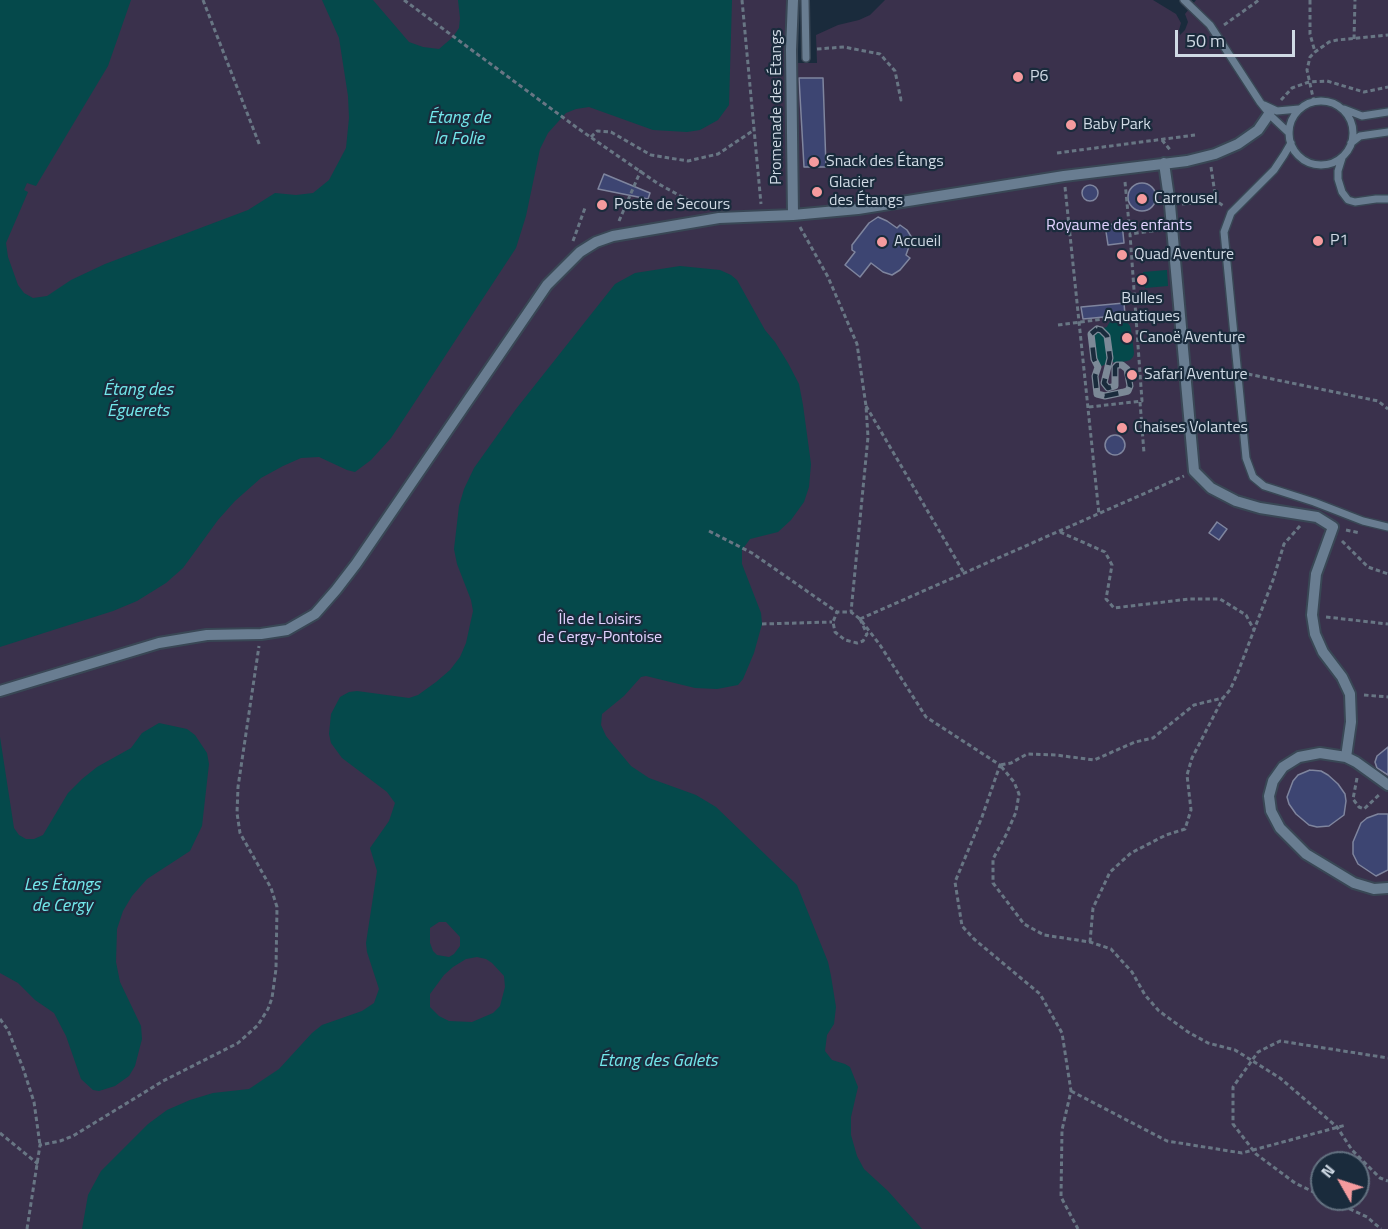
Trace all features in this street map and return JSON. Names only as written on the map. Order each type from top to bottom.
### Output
[{"type":"street","name":"Promenade des Étangs","points":[[793,0],[791,50],[793,215]]},
{"type":"street","points":[[0,691],[109,657],[170,641],[207,635],[261,634],[286,630],[308,619],[336,590],[533,304],[580,252],[596,242],[613,236],[719,218],[858,209],[1064,176],[1209,156],[1228,149],[1253,135],[1271,112]]},
{"type":"street","points":[[1164,164],[1194,471],[1211,488],[1236,501],[1260,508],[1317,517],[1333,527],[1316,574],[1312,615],[1315,634],[1323,652],[1342,677],[1350,694],[1351,722],[1346,757]]},
{"type":"street","points":[[1385,789],[1359,764],[1346,757],[1320,753],[1305,755],[1290,761],[1276,775],[1270,787],[1269,796],[1272,811],[1280,828],[1316,861],[1354,884],[1374,890],[1388,888]]},
{"type":"lane","name":"Promenade des Étangs","points":[[806,0],[806,58]]},
{"type":"lane","points":[[1184,0],[1204,17],[1260,102],[1289,133]]},
{"type":"lane","points":[[1271,112],[1300,109],[1314,102],[1336,105],[1362,116],[1388,112]]},
{"type":"lane","points":[[1336,105],[1346,114],[1350,122],[1352,135],[1350,145]]},
{"type":"lane","points":[[1300,109],[1292,121],[1289,133],[1291,143],[1300,157],[1316,164],[1329,164],[1345,153]]},
{"type":"lane","points":[[1388,132],[1360,136],[1350,145],[1339,165],[1338,179],[1345,197],[1355,202],[1388,200]]},
{"type":"lane","points":[[1291,143],[1279,164],[1235,209],[1225,225],[1246,458],[1257,481],[1363,521],[1388,527]]},
{"type":"path","points":[[203,0],[260,146]]},
{"type":"path","points":[[404,0],[576,127],[657,183],[719,218]]},
{"type":"path","points":[[742,0],[762,216]]},
{"type":"path","points":[[1215,31],[1259,0]]},
{"type":"path","points":[[1310,0],[1310,34],[1315,52]]},
{"type":"path","points":[[1354,39],[1355,0]]},
{"type":"path","points":[[1314,102],[1309,82],[1308,64],[1315,52],[1329,42],[1388,35]]},
{"type":"path","points":[[806,49],[844,47],[880,54],[895,71],[901,100],[903,99]]},
{"type":"path","points":[[1271,112],[1292,88],[1309,82],[1327,81],[1364,92],[1388,87]]},
{"type":"path","points":[[591,136],[597,131],[611,132],[651,155],[688,161],[718,154],[754,130]]},
{"type":"path","points":[[1057,153],[1195,135]]},
{"type":"path","points":[[1209,156],[1216,201]]},
{"type":"path","points":[[1124,169],[1143,390],[1140,402],[1144,453]]},
{"type":"path","points":[[613,236],[641,170]]},
{"type":"path","points":[[1064,176],[1099,514]]},
{"type":"path","points":[[580,252],[573,242],[585,208]]},
{"type":"path","points":[[793,215],[828,277],[858,344],[868,437],[851,612]]},
{"type":"path","points":[[1130,234],[1172,229]]},
{"type":"path","points":[[1058,325],[1135,316],[1179,315]]},
{"type":"path","points":[[1194,340],[1221,338]]},
{"type":"path","points":[[1237,375],[1250,374],[1378,401],[1388,409]]},
{"type":"path","points":[[1089,407],[1140,402]]},
{"type":"path","points":[[866,406],[964,573]]},
{"type":"path","points":[[860,619],[1194,471]]},
{"type":"path","points":[[1090,942],[1093,908],[1110,872],[1131,853],[1166,835],[1185,829],[1191,810],[1187,775],[1192,758],[1238,672],[1284,544],[1301,525],[1317,517]]},
{"type":"path","points":[[709,531],[752,553],[837,612],[851,612],[860,619],[926,717],[1000,765],[1014,782],[1020,794],[1016,812],[993,859],[993,883],[1024,924],[1044,935],[1090,942],[1111,949],[1132,972],[1145,995],[1159,1011],[1188,1032],[1208,1043],[1235,1050],[1280,1078],[1337,1127],[1352,1150],[1380,1178],[1388,1181]]},
{"type":"path","points":[[1058,532],[1105,552],[1112,565],[1106,599],[1114,608],[1189,599],[1220,599],[1246,615],[1254,630]]},
{"type":"path","points":[[1332,533],[1368,567],[1388,574]]},
{"type":"path","points":[[837,612],[833,622],[835,632],[845,640],[857,643],[863,641],[867,634],[860,619]]},
{"type":"path","points":[[1312,615],[1388,624]]},
{"type":"path","points":[[762,624],[833,622]]},
{"type":"path","points":[[40,1145],[73,1136],[163,1081],[238,1043],[258,1026],[268,1009],[276,969],[277,907],[271,888],[240,833],[237,813],[238,787],[261,634]]},
{"type":"path","points":[[1350,694],[1388,697]]},
{"type":"path","points":[[1000,765],[1011,763],[1027,754],[1094,760],[1135,742],[1153,738],[1194,705],[1223,698]]},
{"type":"path","points":[[1359,764],[1353,799],[1356,805],[1364,809],[1385,789]]},
{"type":"path","points":[[1000,765],[982,817],[954,882],[962,926],[974,939],[1040,994],[1062,1033],[1071,1091],[1062,1130],[1060,1197],[1078,1229]]},
{"type":"path","points":[[0,1019],[8,1030],[34,1102],[40,1145],[27,1229]]},
{"type":"path","points":[[1310,1190],[1295,1183],[1252,1150],[1233,1124],[1233,1087],[1258,1053],[1280,1041],[1388,1058]]},
{"type":"path","points":[[1071,1091],[1167,1141],[1242,1152],[1346,1125]]},
{"type":"path","points":[[0,1132],[38,1164]]},
{"type":"path","points":[[1354,1211],[1367,1217],[1381,1229]]},
{"type":"green space","name":"Île de Loisirs de Cergy-Pontoise","points":[[0,0],[798,0],[798,63],[817,63],[816,35],[870,15],[885,0],[1153,0],[1176,14],[1181,23],[1180,35],[1188,22],[1185,14],[1196,0],[1388,0],[1388,1229],[0,1229]]},
{"type":"water","name":"Étang des Éguerets","points":[[0,0],[131,0],[108,66],[36,186],[27,183],[24,190],[28,192],[6,243],[8,257],[18,285],[24,293],[33,298],[47,296],[71,280],[105,264],[248,210],[275,193],[296,195],[313,193],[329,180],[346,148],[349,118],[339,38],[322,0],[373,0],[409,42],[439,49],[453,37],[459,28],[458,0],[732,0],[729,105],[718,120],[700,130],[687,132],[653,130],[589,107],[566,113],[548,133],[540,149],[526,216],[516,248],[391,438],[371,460],[355,472],[319,457],[301,458],[283,466],[261,478],[235,501],[183,568],[166,583],[137,601],[113,611],[0,647]]},
{"type":"water","name":"Étang des Galets","points":[[680,266],[720,270],[737,280],[799,384],[811,464],[809,487],[804,502],[791,520],[778,532],[750,539],[742,550],[742,564],[761,613],[762,624],[754,653],[743,679],[738,685],[717,689],[695,688],[646,676],[641,677],[624,696],[602,714],[601,725],[606,736],[631,766],[649,778],[696,795],[716,807],[797,885],[828,962],[831,976],[836,1007],[834,1024],[827,1035],[825,1051],[832,1060],[850,1067],[858,1087],[851,1117],[851,1135],[857,1156],[864,1169],[888,1191],[922,1229],[82,1229],[88,1195],[101,1171],[148,1124],[167,1110],[190,1100],[213,1093],[249,1089],[279,1069],[322,1025],[362,1011],[374,1003],[379,989],[366,943],[377,871],[370,848],[389,821],[395,803],[387,792],[342,758],[331,743],[329,734],[331,714],[340,697],[349,692],[409,698],[418,695],[450,670],[460,657],[466,643],[473,611],[454,549],[459,506],[464,489],[474,468],[516,409],[615,284],[635,273]],"holes":[[[439,922],[446,922],[460,937],[460,946],[449,957],[437,955],[430,943],[430,928]],[[477,957],[492,963],[504,976],[505,987],[500,1006],[493,1013],[472,1022],[449,1021],[439,1016],[430,1007],[430,994],[453,967],[466,959]]]},
{"type":"water","points":[[1167,270],[1168,286],[1145,288],[1143,272]]},
{"type":"water","name":"Les Étangs de Cergy","points":[[159,723],[187,729],[195,735],[207,753],[209,764],[202,826],[190,851],[147,879],[123,911],[117,929],[116,962],[120,982],[141,1026],[142,1039],[135,1066],[129,1076],[115,1086],[99,1091],[93,1090],[81,1079],[66,1036],[54,1013],[35,1000],[18,983],[0,973],[0,737],[14,828],[26,839],[34,839],[43,835],[68,793],[82,779],[97,767],[131,748],[142,733]]},
{"type":"building","points":[[799,78],[823,78],[826,167],[804,167]]},
{"type":"building","points":[[604,174],[650,193],[648,199],[598,189]]},
{"type":"building","name":"Carrousel","points":[[1142,183],[1152,187],[1156,197],[1152,207],[1142,211],[1132,207],[1128,197],[1132,187]]},
{"type":"building","points":[[1090,185],[1096,187],[1098,193],[1096,199],[1090,201],[1084,199],[1082,193],[1084,187]]},
{"type":"building","name":"Accueil","points":[[878,217],[897,228],[900,225],[907,230],[912,238],[906,255],[910,258],[900,270],[892,275],[883,272],[871,263],[860,277],[845,265],[855,252],[852,250],[852,245],[869,223]]},
{"type":"building","points":[[1122,223],[1124,243],[1108,245],[1105,225]]},
{"type":"building","points":[[1124,303],[1125,315],[1083,319],[1081,307]]},
{"type":"building","points":[[1115,435],[1122,438],[1125,445],[1122,452],[1115,455],[1108,452],[1105,445],[1108,438]]},
{"type":"building","points":[[1217,522],[1227,529],[1219,540],[1209,533]]},
{"type":"building","points":[[1388,747],[1388,775],[1377,768],[1375,762],[1377,756]]},
{"type":"building","points":[[1310,770],[1321,771],[1328,775],[1345,794],[1344,815],[1329,826],[1309,825],[1296,814],[1289,804],[1287,797],[1293,781],[1298,775]]},
{"type":"building","points":[[1378,814],[1388,814],[1388,870],[1376,876],[1358,864],[1353,854],[1353,842],[1361,823],[1367,818]]},
{"type":"waterway","points":[[1116,327],[1123,330],[1126,353],[1117,355],[1112,344],[1104,345],[1102,347],[1103,356],[1100,358],[1097,338],[1112,334],[1116,327]]},
{"type":"railway","points":[[1097,329],[1107,336],[1110,358],[1104,383],[1108,388],[1115,386],[1115,367],[1122,365],[1127,369],[1130,386],[1128,391],[1105,396],[1097,394],[1095,376],[1098,367],[1094,359],[1091,334],[1097,329]]},
{"type":"place","name":"P6","points":[[1018,77]]},
{"type":"place","name":"Baby Park","points":[[1071,125]]},
{"type":"place","name":"Snack des Étangs","points":[[814,162]]},
{"type":"place","name":"Glacier des Étangs","points":[[817,192]]},
{"type":"place","name":"Carrousel","points":[[1142,199]]},
{"type":"place","name":"Poste de Secours","points":[[602,205]]},
{"type":"place","name":"P1","points":[[1318,241]]},
{"type":"place","name":"Accueil","points":[[882,242]]},
{"type":"place","name":"Quad Aventure","points":[[1122,255]]},
{"type":"place","name":"Bulles Aquatiques","points":[[1142,280]]},
{"type":"place","name":"Canoë Aventure","points":[[1127,338]]},
{"type":"place","name":"Safari Aventure","points":[[1132,375]]},
{"type":"place","name":"Chaises Volantes","points":[[1122,428]]},
{"type":"water label","name":"Étang de la Folie","points":[[459,129]]},
{"type":"park label","name":"Royaume des enfants","points":[[1119,226]]}]
